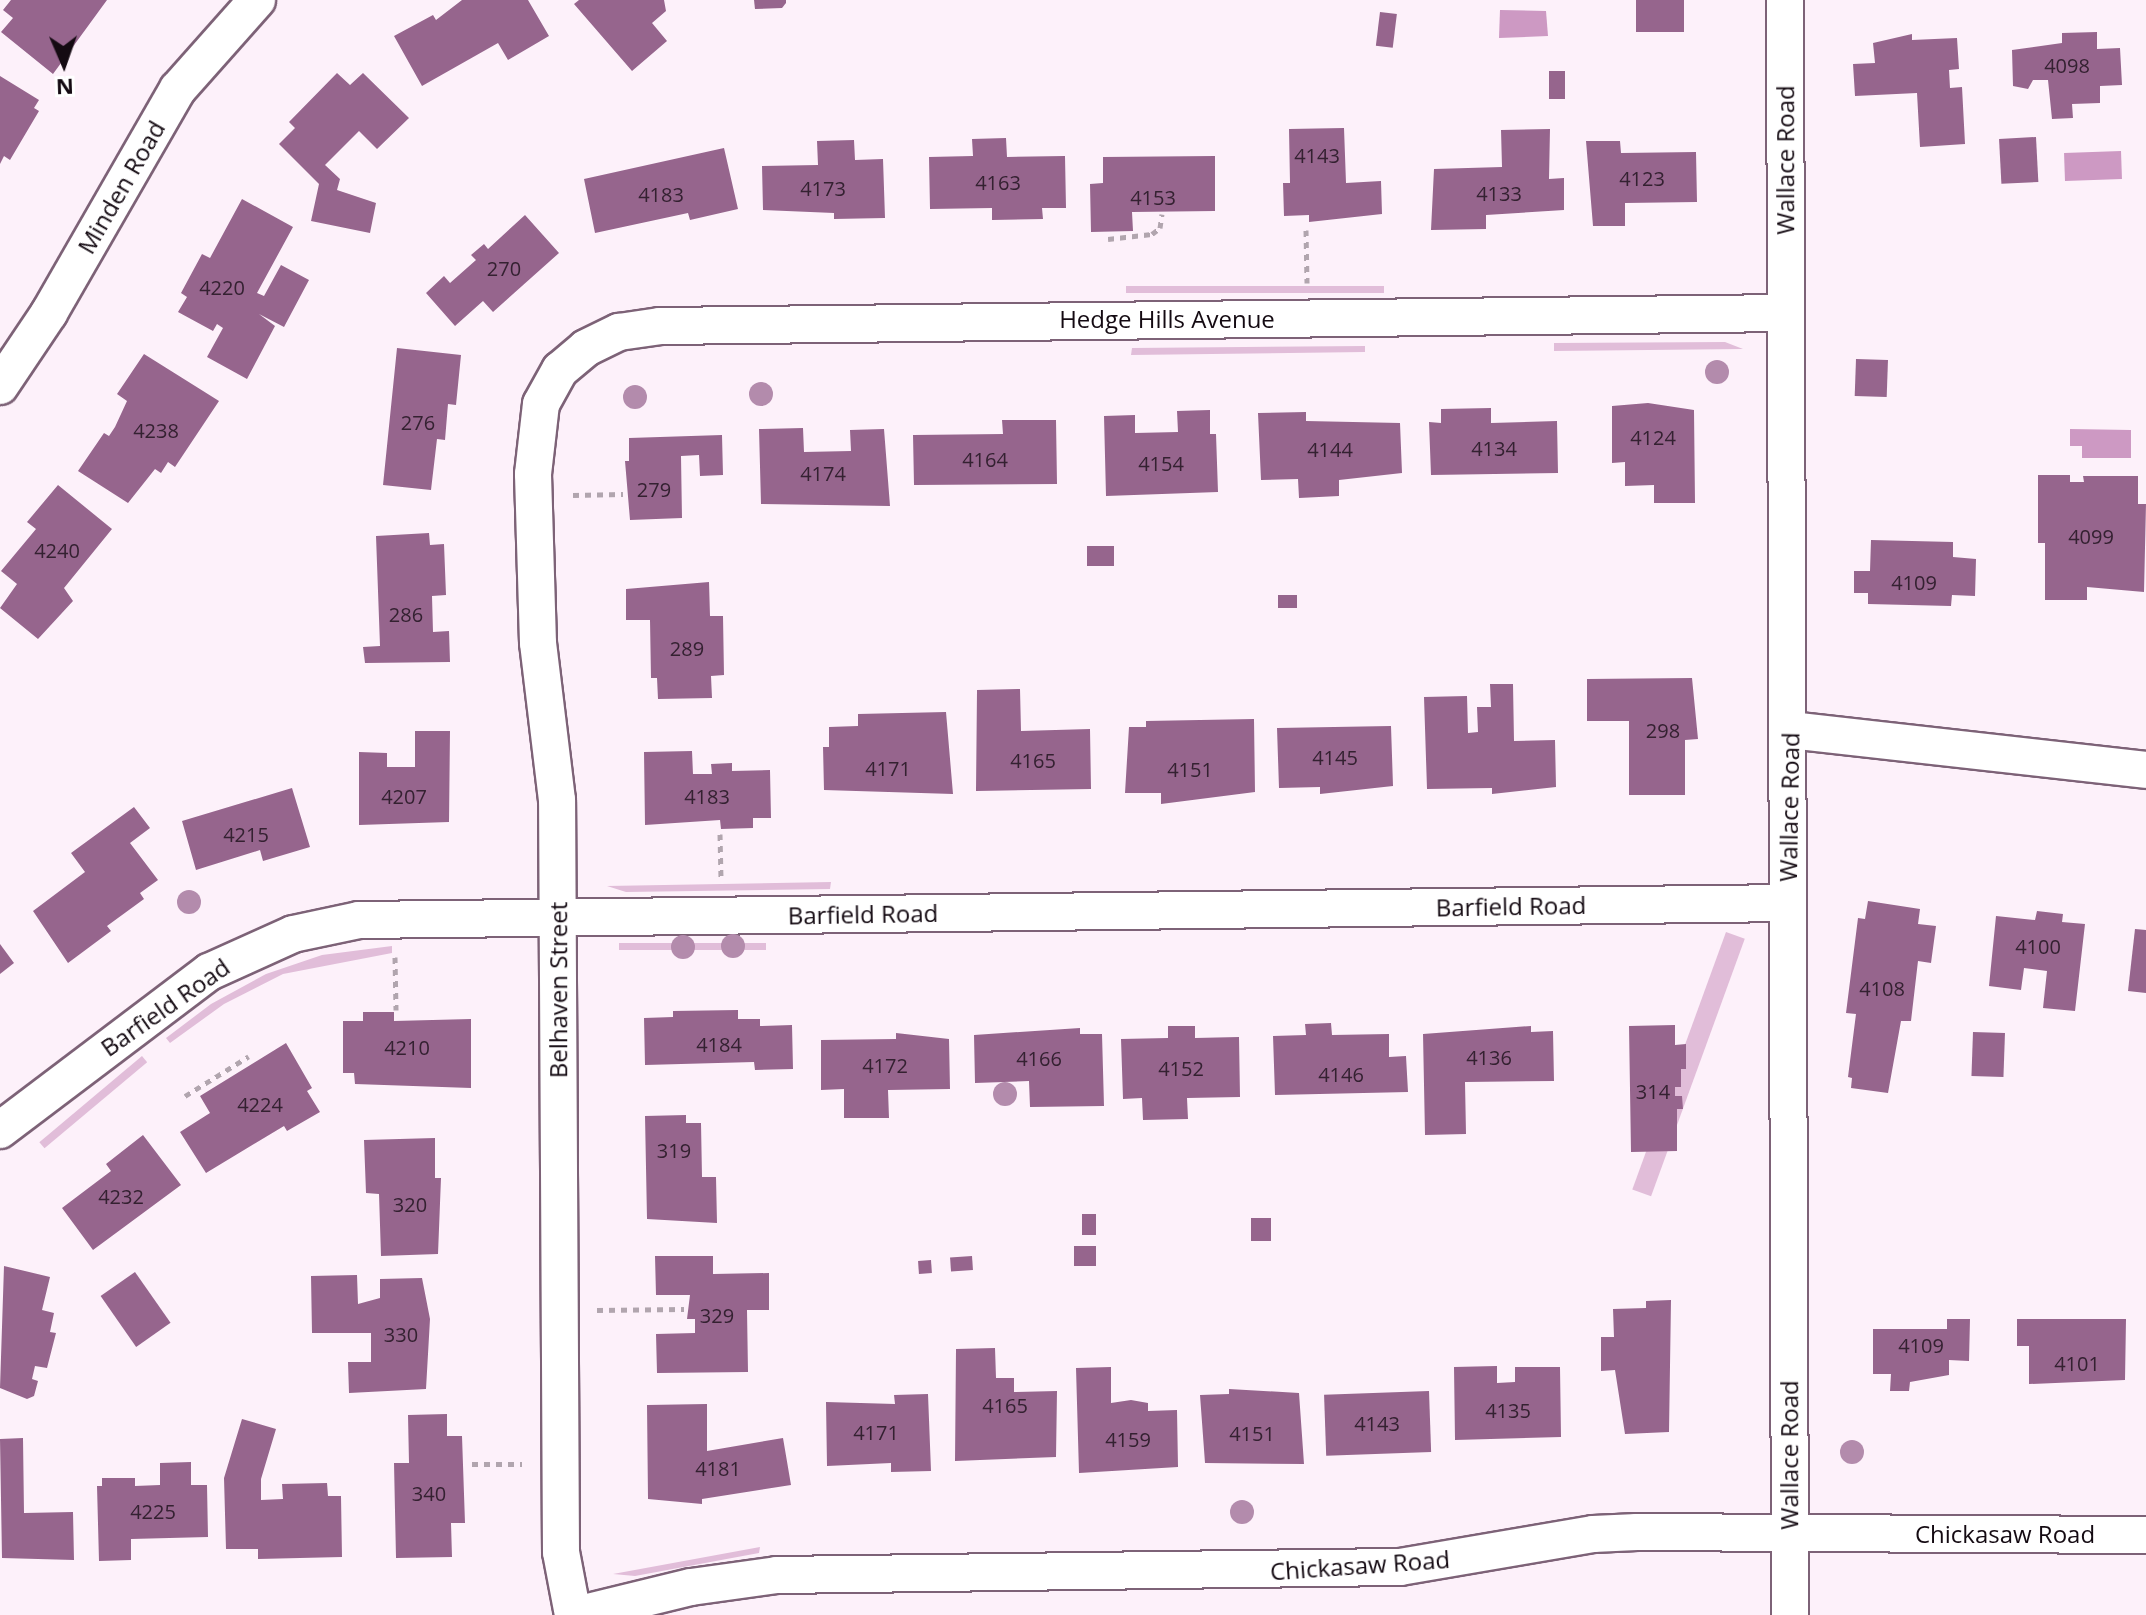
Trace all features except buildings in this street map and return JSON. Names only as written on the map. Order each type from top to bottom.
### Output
[{"type":"street","name":"Minden Road","points":[[0,386],[49,313],[178,89],[257,0]]},
{"type":"street","name":"Wallace Road","points":[[1785,0],[1790,730],[1790,1615]]},
{"type":"street","name":"Hedge Hills Avenue","points":[[560,370],[586,348],[619,332],[660,326],[1786,313]]},
{"type":"street","name":"Belhaven Street","points":[[560,370],[541,404],[533,462],[538,643],[556,772],[561,1552],[574,1615]]},
{"type":"street","points":[[1790,730],[2146,770]]},
{"type":"street","name":"Barfield Road","points":[[0,1130],[182,990],[244,952],[293,934],[359,920],[1788,903]]},
{"type":"street","name":"Chickasaw Road","points":[[574,1615],[691,1587],[777,1575],[1351,1570],[1442,1562],[1593,1534],[1789,1531],[2146,1535]]},
{"type":"path","points":[[1108,239],[1152,234],[1160,228],[1162,214]]},
{"type":"path","points":[[1306,230],[1307,283]]},
{"type":"path","points":[[573,495],[623,494]]},
{"type":"path","points":[[720,834],[721,879]]},
{"type":"path","points":[[395,957],[396,1010]]},
{"type":"path","points":[[185,1096],[249,1056]]},
{"type":"path","points":[[597,1310],[684,1309]]},
{"type":"path","points":[[472,1464],[522,1464]]},
{"type":"shaded area","points":[[1500,10],[1546,11],[1548,36],[1499,38]]},
{"type":"shaded area","points":[[2121,151],[2122,179],[2065,181],[2064,153]]},
{"type":"shaded area","points":[[1126,286],[1384,286],[1384,293],[1126,293]]},
{"type":"shaded area","points":[[1725,342],[1743,349],[1554,351],[1554,343]]},
{"type":"shaded area","points":[[1365,346],[1365,352],[1131,355],[1132,348]]},
{"type":"shaded area","points":[[2070,429],[2131,430],[2131,458],[2082,458],[2082,446],[2070,446]]},
{"type":"shaded area","points":[[831,882],[830,889],[626,892],[607,886]]},
{"type":"shaded area","points":[[1726,932],[1745,939],[1651,1196],[1632,1189]]},
{"type":"shaded area","points":[[619,943],[766,943],[766,950],[619,950]]},
{"type":"shaded area","points":[[392,946],[392,953],[283,974],[224,1004],[170,1043],[166,1038],[211,1004],[266,974],[322,955]]},
{"type":"shaded area","points":[[142,1056],[147,1062],[44,1148],[39,1142]]},
{"type":"shaded area","points":[[760,1547],[759,1553],[635,1576],[613,1574]]}]
